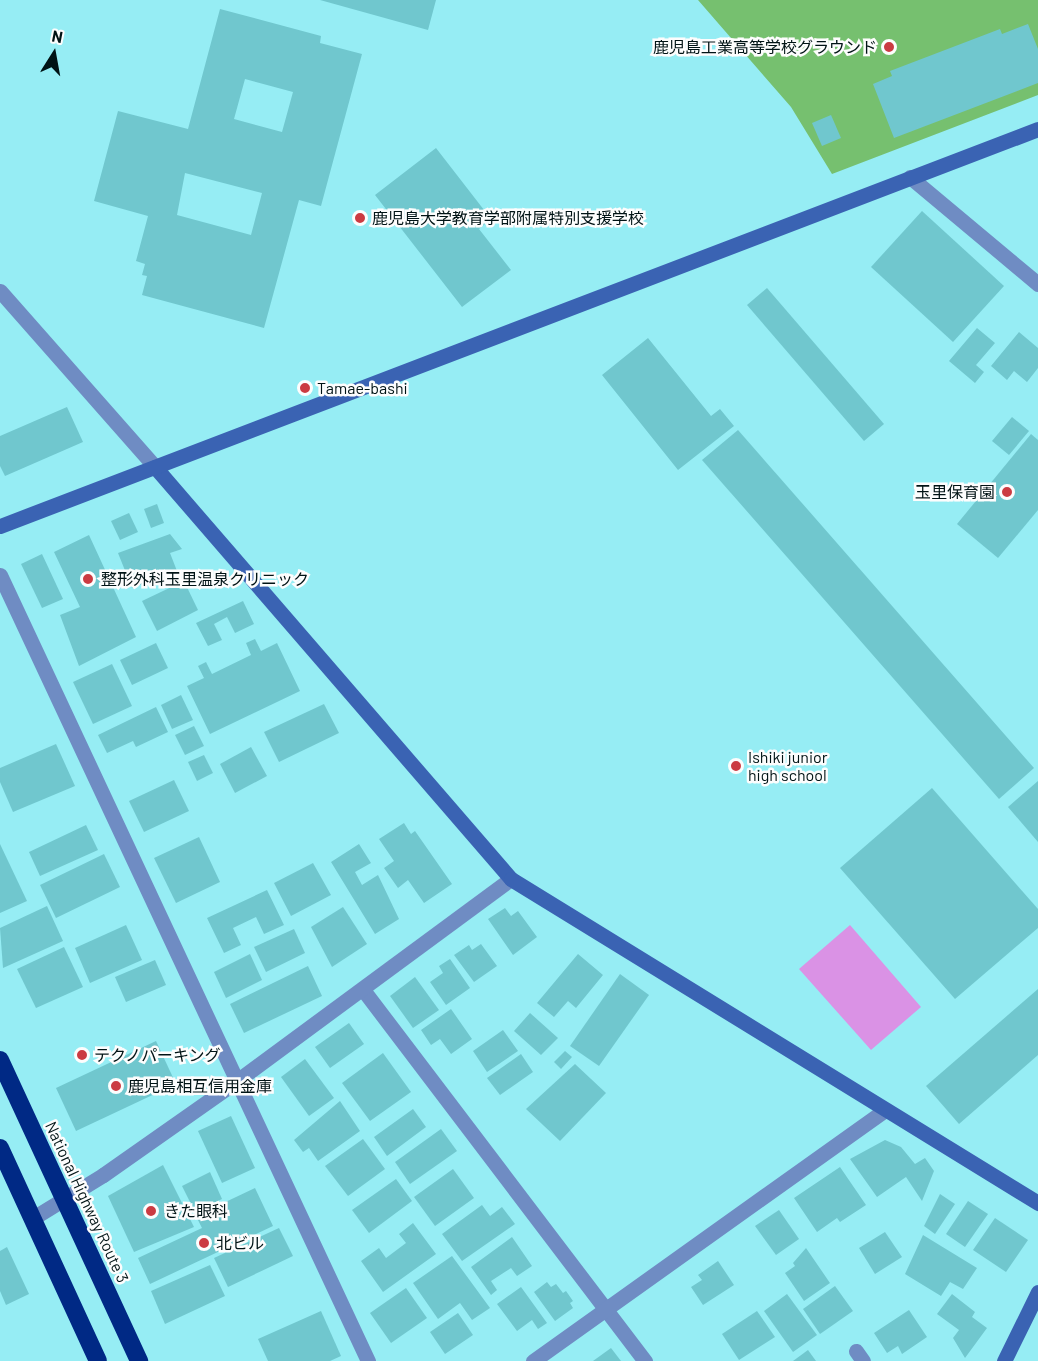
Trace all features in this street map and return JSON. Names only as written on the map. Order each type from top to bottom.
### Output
[{"type":"highway","name":"National Highway Route 3","points":[[0,1060],[139,1361]]},
{"type":"highway","points":[[0,1148],[98,1361]]},
{"type":"street","points":[[0,526],[1038,129]]},
{"type":"street","points":[[910,177],[1038,284]]},
{"type":"street","points":[[0,291],[511,879],[883,1111],[1038,1203]]},
{"type":"street","points":[[0,575],[368,1361]]},
{"type":"street","points":[[33,1218],[238,1080],[363,991],[511,879]]},
{"type":"street","points":[[363,991],[607,1307],[645,1361]]},
{"type":"street","points":[[533,1361],[883,1111]]},
{"type":"street","points":[[1004,1361],[1038,1292]]},
{"type":"green space","name":"鹿児島工業高等学校グラウンド","points":[[698,0],[1038,0],[1038,95],[832,174],[791,107]]},
{"type":"shaded area","points":[[850,925],[921,1007],[871,1050],[799,969]]},
{"type":"building","points":[[320,0],[436,0],[428,30]]},
{"type":"building","points":[[220,9],[321,36],[320,43],[362,54],[321,206],[299,200],[264,328],[142,295],[147,276],[142,275],[145,264],[136,261],[148,216],[94,201],[118,111],[188,129]],"holes":[[[245,79],[293,92],[282,132],[234,119]],[[185,173],[262,193],[251,235],[177,215]]]},
{"type":"building","points":[[1028,24],[1038,49],[1038,83],[894,138],[873,84],[892,76],[890,71],[1000,29],[1002,34]]},
{"type":"building","points":[[831,115],[841,138],[822,146],[812,123]]},
{"type":"building","points":[[436,148],[491,219],[479,229],[511,270],[462,307],[375,195]]},
{"type":"building","points":[[922,211],[1004,286],[953,342],[871,267]]},
{"type":"building","points":[[767,288],[884,424],[864,441],[747,305]]},
{"type":"building","points":[[977,328],[995,343],[976,365],[984,372],[975,383],[949,361]]},
{"type":"building","points":[[1019,332],[1038,348],[1038,368],[1027,382],[1014,371],[1007,380],[991,366]]},
{"type":"building","points":[[648,338],[711,416],[720,409],[734,426],[678,470],[602,375]]},
{"type":"building","points":[[67,407],[83,442],[5,476],[0,466],[0,436]]},
{"type":"building","points":[[1012,417],[1029,431],[1009,455],[992,441]]},
{"type":"building","points":[[738,430],[1034,768],[999,799],[702,460]]},
{"type":"building","points":[[1031,434],[1038,440],[1038,510],[998,558],[957,524]]},
{"type":"building","points":[[157,504],[164,523],[151,528],[144,509]]},
{"type":"building","points":[[129,513],[138,532],[120,540],[111,521]]},
{"type":"building","points":[[170,534],[182,549],[170,553],[177,571],[132,588],[118,553]]},
{"type":"building","name":"整形外科玉里温泉クリニック","points":[[89,535],[136,637],[79,666],[60,615],[80,607],[54,552]]},
{"type":"building","points":[[42,554],[63,599],[42,608],[21,564]]},
{"type":"building","points":[[184,581],[198,610],[157,631],[142,601]]},
{"type":"building","points":[[243,601],[254,624],[235,633],[227,617],[214,624],[222,640],[208,646],[196,623]]},
{"type":"building","points":[[255,639],[261,651],[277,643],[300,691],[210,734],[187,686],[204,678],[198,666],[206,662],[212,674],[251,655],[246,643]]},
{"type":"building","points":[[156,643],[168,668],[132,685],[120,660]]},
{"type":"building","points":[[112,664],[132,706],[93,724],[73,682]]},
{"type":"building","points":[[181,695],[193,720],[172,729],[161,705]]},
{"type":"building","points":[[324,704],[339,733],[279,762],[264,732]]},
{"type":"building","points":[[156,707],[168,732],[136,747],[133,741],[107,753],[98,735]]},
{"type":"building","points":[[194,726],[204,746],[185,755],[175,735]]},
{"type":"building","points":[[56,744],[75,786],[13,812],[0,782],[0,768]]},
{"type":"building","points":[[251,747],[267,776],[235,793],[220,764]]},
{"type":"building","points":[[204,755],[213,773],[197,781],[188,762]]},
{"type":"building","points":[[174,780],[189,811],[144,832],[129,801]]},
{"type":"building","points":[[1038,781],[1038,842],[1008,807]]},
{"type":"building","points":[[932,788],[1038,909],[1038,928],[955,999],[840,868]]},
{"type":"building","points":[[404,823],[411,834],[415,831],[452,884],[424,903],[408,880],[398,888],[384,868],[394,861],[379,839]]},
{"type":"building","points":[[86,825],[98,850],[40,876],[29,852]]},
{"type":"building","points":[[199,837],[220,882],[176,903],[154,858]]},
{"type":"building","points":[[0,844],[27,901],[0,913]]},
{"type":"building","points":[[359,844],[371,863],[355,872],[362,885],[378,875],[399,919],[375,934],[331,862]]},
{"type":"building","points":[[104,854],[120,887],[56,918],[40,885]]},
{"type":"building","points":[[313,863],[331,895],[291,916],[274,883]]},
{"type":"building","points":[[267,890],[284,925],[264,934],[256,917],[233,928],[241,945],[224,953],[207,918]]},
{"type":"building","points":[[47,906],[63,941],[3,968],[0,928]]},
{"type":"building","points":[[343,907],[367,944],[332,967],[311,927]]},
{"type":"building","points":[[505,908],[511,916],[518,911],[537,937],[513,955],[488,919]]},
{"type":"building","points":[[126,925],[142,960],[90,983],[75,948]]},
{"type":"building","points":[[294,929],[305,953],[266,972],[254,947]]},
{"type":"building","points":[[481,944],[497,966],[474,982],[454,955],[469,945],[472,950]]},
{"type":"building","points":[[64,947],[83,987],[36,1008],[17,969]]},
{"type":"building","points":[[250,954],[262,980],[226,998],[214,972]]},
{"type":"building","points":[[578,954],[603,975],[576,1008],[568,1001],[554,1017],[537,1003]]},
{"type":"building","points":[[450,959],[470,988],[446,1005],[430,982],[443,973],[439,966]]},
{"type":"building","points":[[155,960],[166,985],[126,1002],[115,977]]},
{"type":"building","points":[[308,966],[322,996],[244,1033],[230,1004]]},
{"type":"building","points":[[620,974],[649,995],[599,1066],[570,1046]]},
{"type":"building","points":[[415,977],[439,1010],[413,1028],[390,996]]},
{"type":"building","points":[[1038,989],[1038,1055],[959,1124],[926,1086]]},
{"type":"building","points":[[451,1009],[472,1039],[451,1054],[440,1039],[431,1045],[421,1030]]},
{"type":"building","points":[[530,1013],[558,1038],[541,1055],[514,1031]]},
{"type":"building","points":[[349,1023],[364,1044],[330,1068],[315,1047]]},
{"type":"building","points":[[503,1030],[518,1051],[487,1072],[473,1051]]},
{"type":"building","name":"鹿児島相互信用金庫","points":[[156,1041],[176,1084],[76,1131],[56,1088]]},
{"type":"building","points":[[565,1051],[572,1057],[561,1069],[554,1062]]},
{"type":"building","points":[[383,1053],[411,1092],[370,1121],[342,1083]]},
{"type":"building","points":[[521,1054],[533,1072],[500,1095],[487,1078]]},
{"type":"building","points":[[305,1059],[334,1098],[309,1116],[281,1077]]},
{"type":"building","points":[[575,1064],[606,1093],[560,1141],[526,1109]]},
{"type":"building","points":[[340,1101],[360,1131],[318,1161],[309,1148],[303,1152],[294,1140]]},
{"type":"building","points":[[413,1109],[426,1127],[387,1156],[374,1137]]},
{"type":"building","points":[[231,1116],[255,1168],[222,1183],[198,1131]]},
{"type":"building","points":[[441,1129],[457,1151],[410,1184],[395,1162]]},
{"type":"building","points":[[363,1139],[385,1169],[348,1196],[325,1166]]},
{"type":"building","points":[[885,1140],[901,1147],[915,1164],[925,1158],[934,1171],[922,1201],[906,1177],[877,1197],[850,1159]]},
{"type":"building","name":"きた眼科","points":[[163,1165],[194,1227],[134,1252],[108,1196]]},
{"type":"building","points":[[840,1167],[866,1205],[840,1222],[837,1218],[817,1232],[794,1198]]},
{"type":"building","points":[[453,1169],[474,1198],[435,1226],[414,1197]]},
{"type":"building","points":[[210,1172],[222,1199],[195,1212],[182,1186]]},
{"type":"building","points":[[396,1179],[412,1201],[369,1233],[352,1210]]},
{"type":"building","name":"北ビル","points":[[255,1188],[273,1226],[150,1284],[138,1258],[202,1228],[196,1216]]},
{"type":"building","points":[[940,1194],[955,1204],[935,1234],[924,1226]]},
{"type":"building","points":[[968,1201],[988,1214],[965,1247],[946,1234]]},
{"type":"building","points":[[482,1205],[490,1216],[502,1207],[515,1224],[462,1261],[442,1234]]},
{"type":"building","points":[[779,1210],[799,1239],[776,1255],[755,1226]]},
{"type":"building","points":[[995,1218],[1028,1240],[1006,1272],[973,1250]]},
{"type":"building","points":[[413,1223],[436,1254],[383,1292],[361,1261],[379,1248],[386,1258],[406,1243],[399,1234]]},
{"type":"building","points":[[279,1228],[293,1256],[228,1287],[214,1258]]},
{"type":"building","points":[[885,1232],[902,1257],[875,1274],[859,1248]]},
{"type":"building","points":[[923,1235],[977,1268],[963,1289],[950,1282],[941,1296],[905,1274]]},
{"type":"building","points":[[512,1237],[532,1266],[517,1276],[511,1268],[491,1281],[497,1290],[491,1295],[471,1267]]},
{"type":"building","points":[[7,1247],[29,1294],[6,1305],[0,1291],[0,1251]]},
{"type":"building","points":[[806,1248],[830,1283],[804,1301],[785,1273],[795,1266],[793,1263]]},
{"type":"building","points":[[452,1256],[490,1308],[472,1320],[460,1303],[438,1319],[413,1283]]},
{"type":"building","points":[[718,1261],[734,1285],[703,1305],[691,1287],[702,1280],[698,1275]]},
{"type":"building","points":[[210,1265],[225,1296],[165,1324],[151,1291]]},
{"type":"building","points":[[547,1282],[551,1287],[556,1284],[563,1293],[566,1291],[573,1301],[570,1303],[573,1308],[555,1321],[534,1292]]},
{"type":"building","points":[[835,1286],[853,1311],[820,1334],[803,1309]]},
{"type":"building","points":[[521,1287],[547,1323],[538,1329],[532,1320],[517,1331],[497,1304]]},
{"type":"building","points":[[406,1288],[427,1318],[391,1343],[370,1313]]},
{"type":"building","points":[[787,1294],[817,1335],[793,1352],[764,1311]]},
{"type":"building","points":[[952,1294],[975,1312],[972,1317],[987,1328],[965,1358],[953,1338],[959,1330],[937,1314]]},
{"type":"building","points":[[909,1310],[927,1337],[902,1354],[898,1346],[887,1353],[874,1333]]},
{"type":"building","points":[[321,1311],[341,1356],[330,1361],[268,1361],[258,1339]]},
{"type":"building","points":[[757,1311],[775,1337],[739,1360],[722,1334]]},
{"type":"building","points":[[458,1313],[473,1335],[445,1354],[430,1332]]},
{"type":"building","points":[[611,1348],[621,1361],[593,1361]]},
{"type":"building","points":[[808,1350],[816,1361],[793,1361]]},
{"type":"place","name":"鹿児島工業高等学校グラウンド","points":[[889,47]]},
{"type":"place","name":"鹿児島大学教育学部附属特別支援学校","points":[[360,218]]},
{"type":"place","name":"Tamae-bashi","points":[[305,388]]},
{"type":"place","name":"玉里保育園","points":[[1007,492]]},
{"type":"place","name":"整形外科玉里温泉クリニック","points":[[88,579]]},
{"type":"place","name":"Ishiki junior high school","points":[[736,766]]},
{"type":"place","name":"テクノパーキング","points":[[82,1055]]},
{"type":"place","name":"鹿児島相互信用金庫","points":[[116,1086]]},
{"type":"place","name":"きた眼科","points":[[151,1211]]},
{"type":"place","name":"北ビル","points":[[204,1243]]}]
